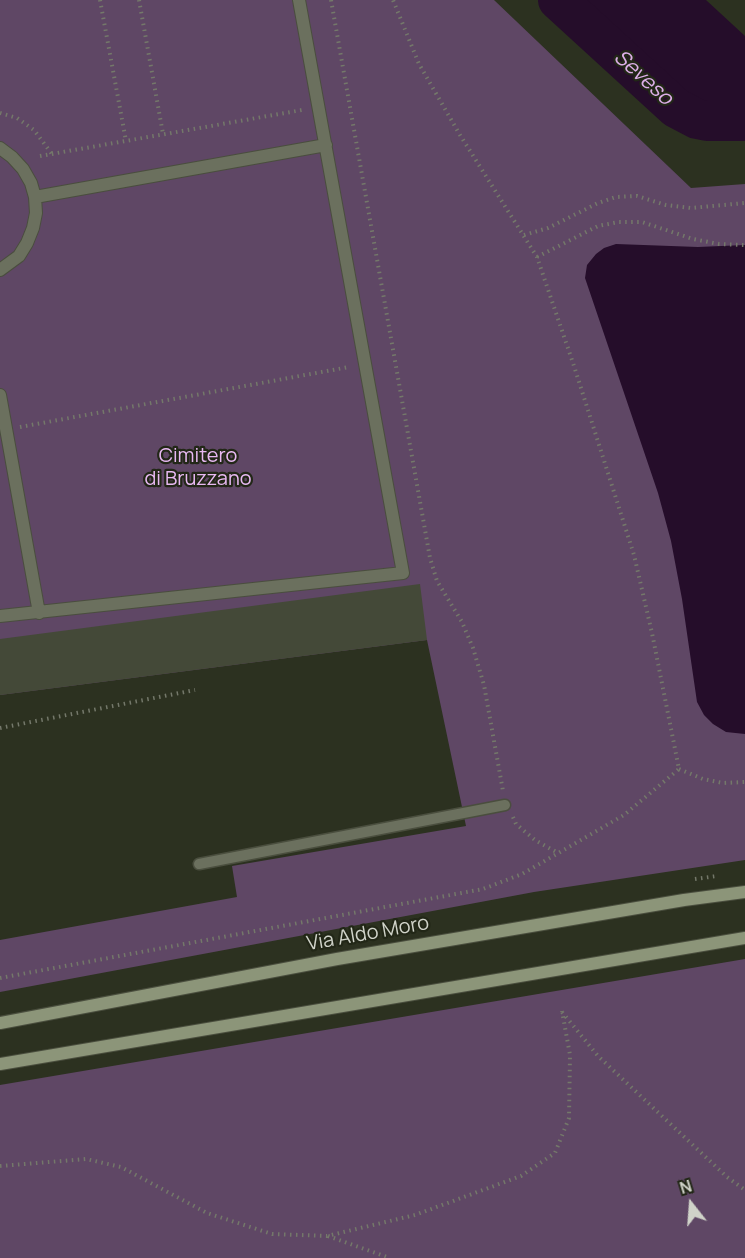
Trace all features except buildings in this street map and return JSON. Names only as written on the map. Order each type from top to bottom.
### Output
[{"type":"main road","name":"Via Aldo Moro","points":[[0,1023],[337,959],[684,900],[745,892]]},
{"type":"main road","points":[[0,1064],[745,938]]},
{"type":"street","points":[[0,616],[402,573],[299,0]]},
{"type":"street","points":[[35,197],[326,145]]},
{"type":"street","points":[[0,148],[23,169],[31,183],[35,197],[35,221],[27,243],[19,256],[0,270]]},
{"type":"street","points":[[0,395],[39,613]]},
{"type":"lane","points":[[199,864],[505,805]]},
{"type":"path","points":[[100,0],[126,141]]},
{"type":"path","points":[[139,0],[163,135]]},
{"type":"path","points":[[331,0],[429,558],[437,581],[462,622],[473,648],[484,684],[505,805],[516,824],[535,840],[558,854]]},
{"type":"path","points":[[393,0],[419,64],[460,135],[537,257],[634,555],[679,769]]},
{"type":"path","points":[[40,156],[319,107]]},
{"type":"path","points":[[0,113],[17,118],[34,130],[52,154]]},
{"type":"path","points":[[524,235],[548,228],[598,203],[616,197],[637,196],[666,205],[691,208],[745,203]]},
{"type":"path","points":[[537,257],[598,226],[619,222],[642,222],[693,239],[719,244],[745,245]]},
{"type":"path","points":[[6,429],[365,364]]},
{"type":"path","points":[[0,728],[195,690]]},
{"type":"path","points":[[679,769],[703,779],[723,783],[745,782]]},
{"type":"path","points":[[0,978],[483,889],[522,874],[624,815],[679,769]]},
{"type":"path","points":[[0,1166],[86,1159],[121,1167],[207,1213],[272,1234],[327,1236],[415,1215],[521,1176],[555,1153],[569,1118],[570,1054],[562,1011],[598,1056],[727,1177],[745,1190]]},
{"type":"path","points":[[327,1236],[390,1258]]},
{"type":"green space","name":"Cimitero di Bruzzano","points":[[0,0],[494,0],[691,188],[745,184],[745,860],[534,892],[0,992],[0,940],[237,897],[232,866],[466,826],[427,640],[0,695]]},
{"type":"green space","points":[[745,959],[745,1258],[0,1258],[0,1085]]},
{"type":"shaded area","points":[[580,0],[706,0],[745,36],[745,106],[705,106],[685,97]]},
{"type":"shaded area","points":[[616,244],[698,247],[745,245],[745,734],[726,732],[713,724],[704,715],[697,702],[671,541],[658,493],[585,278],[587,265],[596,254]]},
{"type":"waterway","name":"Seveso","points":[[558,0],[676,108],[697,119],[707,121],[745,121]]}]
